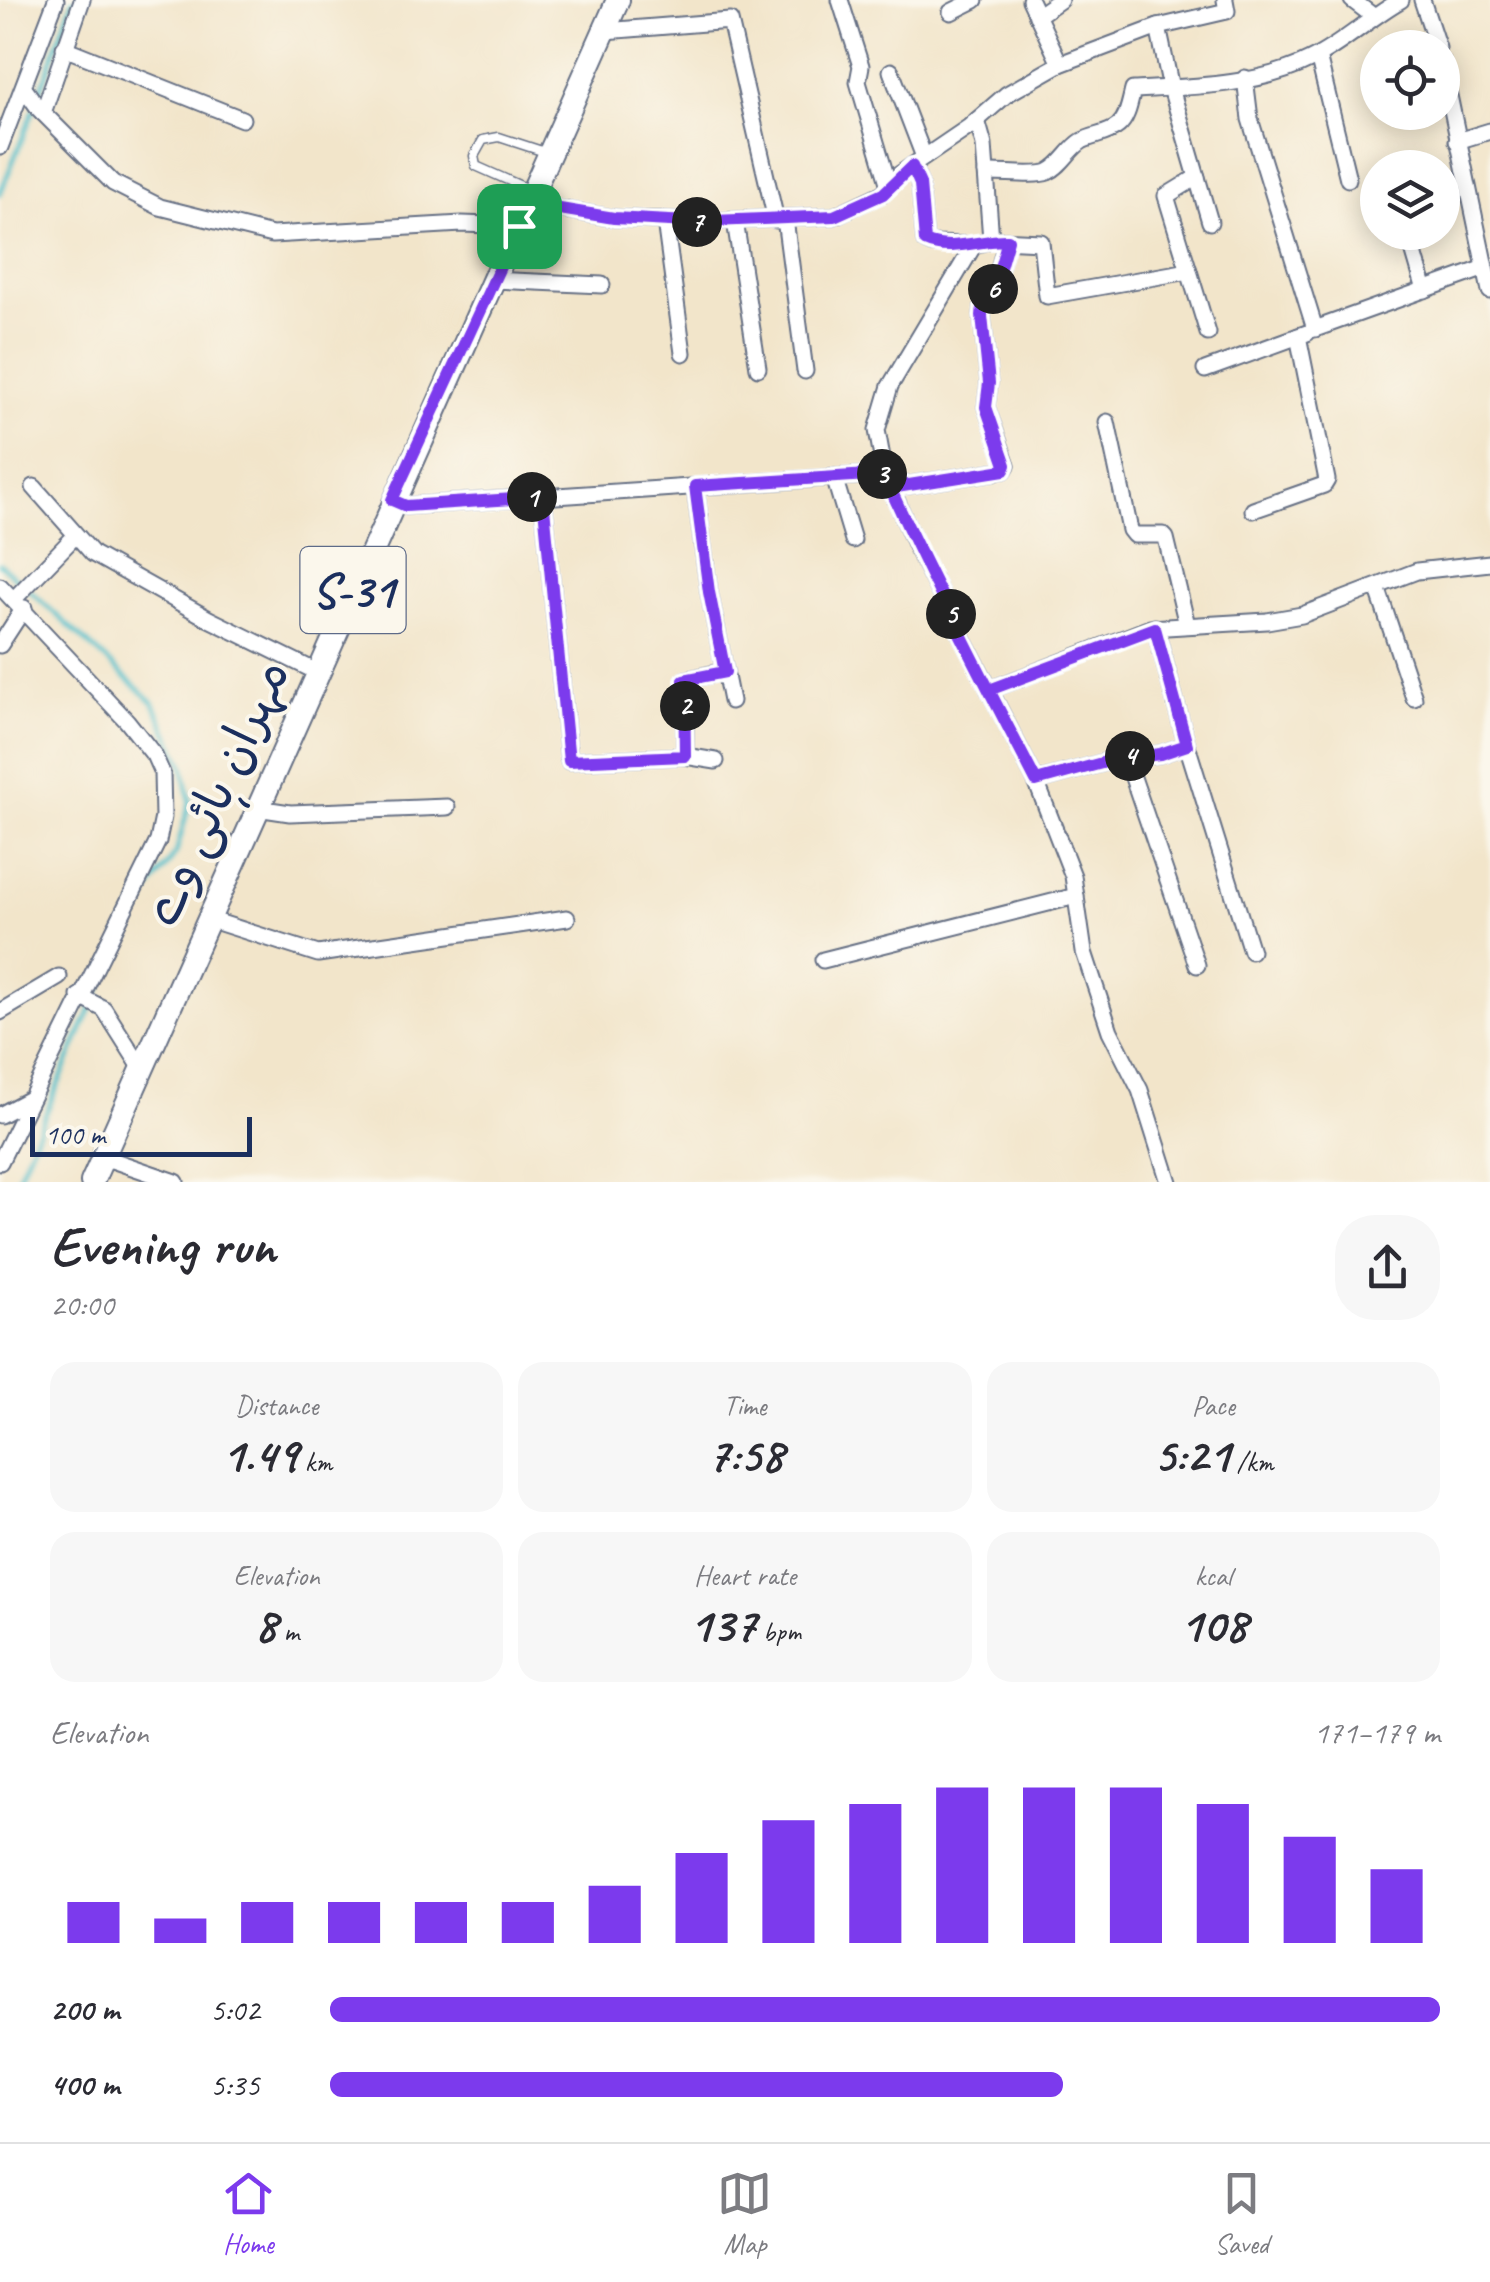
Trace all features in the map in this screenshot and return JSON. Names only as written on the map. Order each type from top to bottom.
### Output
[{"type":"main road","name":"مہران ہائی وے","points":[[92,1182],[392,500],[532,198],[618,0]]},
{"type":"street","points":[[0,147],[26,91],[56,0]]},
{"type":"street","points":[[41,111],[82,0]]},
{"type":"street","points":[[840,0],[861,66],[858,82],[889,186]]},
{"type":"street","points":[[951,12],[975,0]]},
{"type":"street","points":[[1030,0],[1060,64]]},
{"type":"street","points":[[1037,16],[1060,0]]},
{"type":"street","points":[[532,198],[614,218],[735,222],[834,216],[883,194],[1007,94],[1060,64],[1158,27],[1227,11],[1225,0]]},
{"type":"street","points":[[1352,0],[1372,16]]},
{"type":"street","points":[[986,172],[1048,172],[1079,142],[1118,126],[1127,113],[1132,90],[1271,74],[1318,56],[1401,0]]},
{"type":"street","points":[[1422,0],[1432,30]]},
{"type":"street","points":[[604,31],[730,21],[780,220],[805,372]]},
{"type":"street","points":[[1158,27],[1171,88],[1210,222]]},
{"type":"street","points":[[64,48],[242,119]]},
{"type":"street","points":[[1318,56],[1348,179]]},
{"type":"street","points":[[891,71],[918,162],[925,241],[974,245],[999,240],[1042,242],[1047,296],[1188,271]]},
{"type":"street","points":[[1244,78],[1250,118],[1315,330]]},
{"type":"street","points":[[26,91],[88,159],[130,194],[160,208],[272,235],[462,224],[519,226]]},
{"type":"street","points":[[392,500],[406,506],[834,477],[888,480],[1004,470],[1006,465],[986,407],[989,383],[982,316],[983,304],[994,288],[999,240],[977,120]]},
{"type":"street","points":[[1455,130],[1490,291]]},
{"type":"street","points":[[1457,141],[1490,131]]},
{"type":"street","points":[[1197,177],[1166,196],[1208,333]]},
{"type":"street","points":[[665,221],[683,354]]},
{"type":"street","points":[[735,222],[758,368]]},
{"type":"street","points":[[974,245],[890,386],[877,430],[888,480],[916,546],[1036,781],[1073,876],[1084,952],[1110,1031],[1140,1090],[1169,1182]]},
{"type":"street","points":[[1413,250],[1425,290]]},
{"type":"street","points":[[1205,370],[1425,290],[1485,257]]},
{"type":"street","points":[[494,280],[602,286]]},
{"type":"street","points":[[1253,510],[1324,485],[1327,480],[1298,336]]},
{"type":"street","points":[[1106,422],[1130,530],[1134,535],[1166,538],[1187,625]]},
{"type":"street","points":[[834,477],[853,540]]},
{"type":"street","points":[[695,486],[709,592],[731,701]]},
{"type":"street","points":[[34,487],[94,554],[316,672]]},
{"type":"street","points":[[543,497],[569,761],[685,756],[716,761]]},
{"type":"street","points":[[0,646],[19,604],[75,536]]},
{"type":"street","points":[[989,690],[1155,628],[1302,616],[1417,571],[1490,563]]},
{"type":"street","points":[[0,586],[154,755],[162,773],[163,816],[158,840],[89,1000],[30,1099],[0,1162]]},
{"type":"street","points":[[1377,587],[1414,698]]},
{"type":"street","points":[[1155,628],[1187,745],[1252,950]]},
{"type":"street","points":[[685,756],[684,680],[725,672]]},
{"type":"street","points":[[1036,781],[1187,745]]},
{"type":"street","points":[[1126,757],[1197,965]]},
{"type":"street","points":[[257,808],[290,813],[447,807]]},
{"type":"street","points":[[824,960],[1076,896]]},
{"type":"street","points":[[208,919],[318,954],[567,918]]},
{"type":"street","points":[[2,1006],[59,977]]},
{"type":"street","points":[[89,1000],[124,1038],[142,1070]]},
{"type":"street","points":[[0,1115],[30,1099]]},
{"type":"street","points":[[103,1157],[176,1182]]},
{"type":"lane","points":[[532,198],[476,166],[474,156],[483,140],[499,138],[551,154]]},
{"type":"waterway","points":[[38,98],[73,0]]},
{"type":"waterway","points":[[0,194],[34,109]]},
{"type":"waterway","points":[[0,564],[153,702],[183,765],[190,801],[176,853],[132,914],[16,1182]]},
{"type":"route","points":[[519,226],[392,500],[406,506],[543,497],[569,761],[685,756],[684,680],[725,672],[698,526],[695,486],[884,474],[890,488],[916,546],[989,690],[1036,781],[1187,745],[1155,628],[989,690],[890,488],[1004,470],[1006,465],[986,407],[989,383],[982,316],[1008,240],[974,245],[925,241],[920,184],[912,166],[883,194],[834,216],[688,222],[614,218],[530,204],[519,226]]}]
